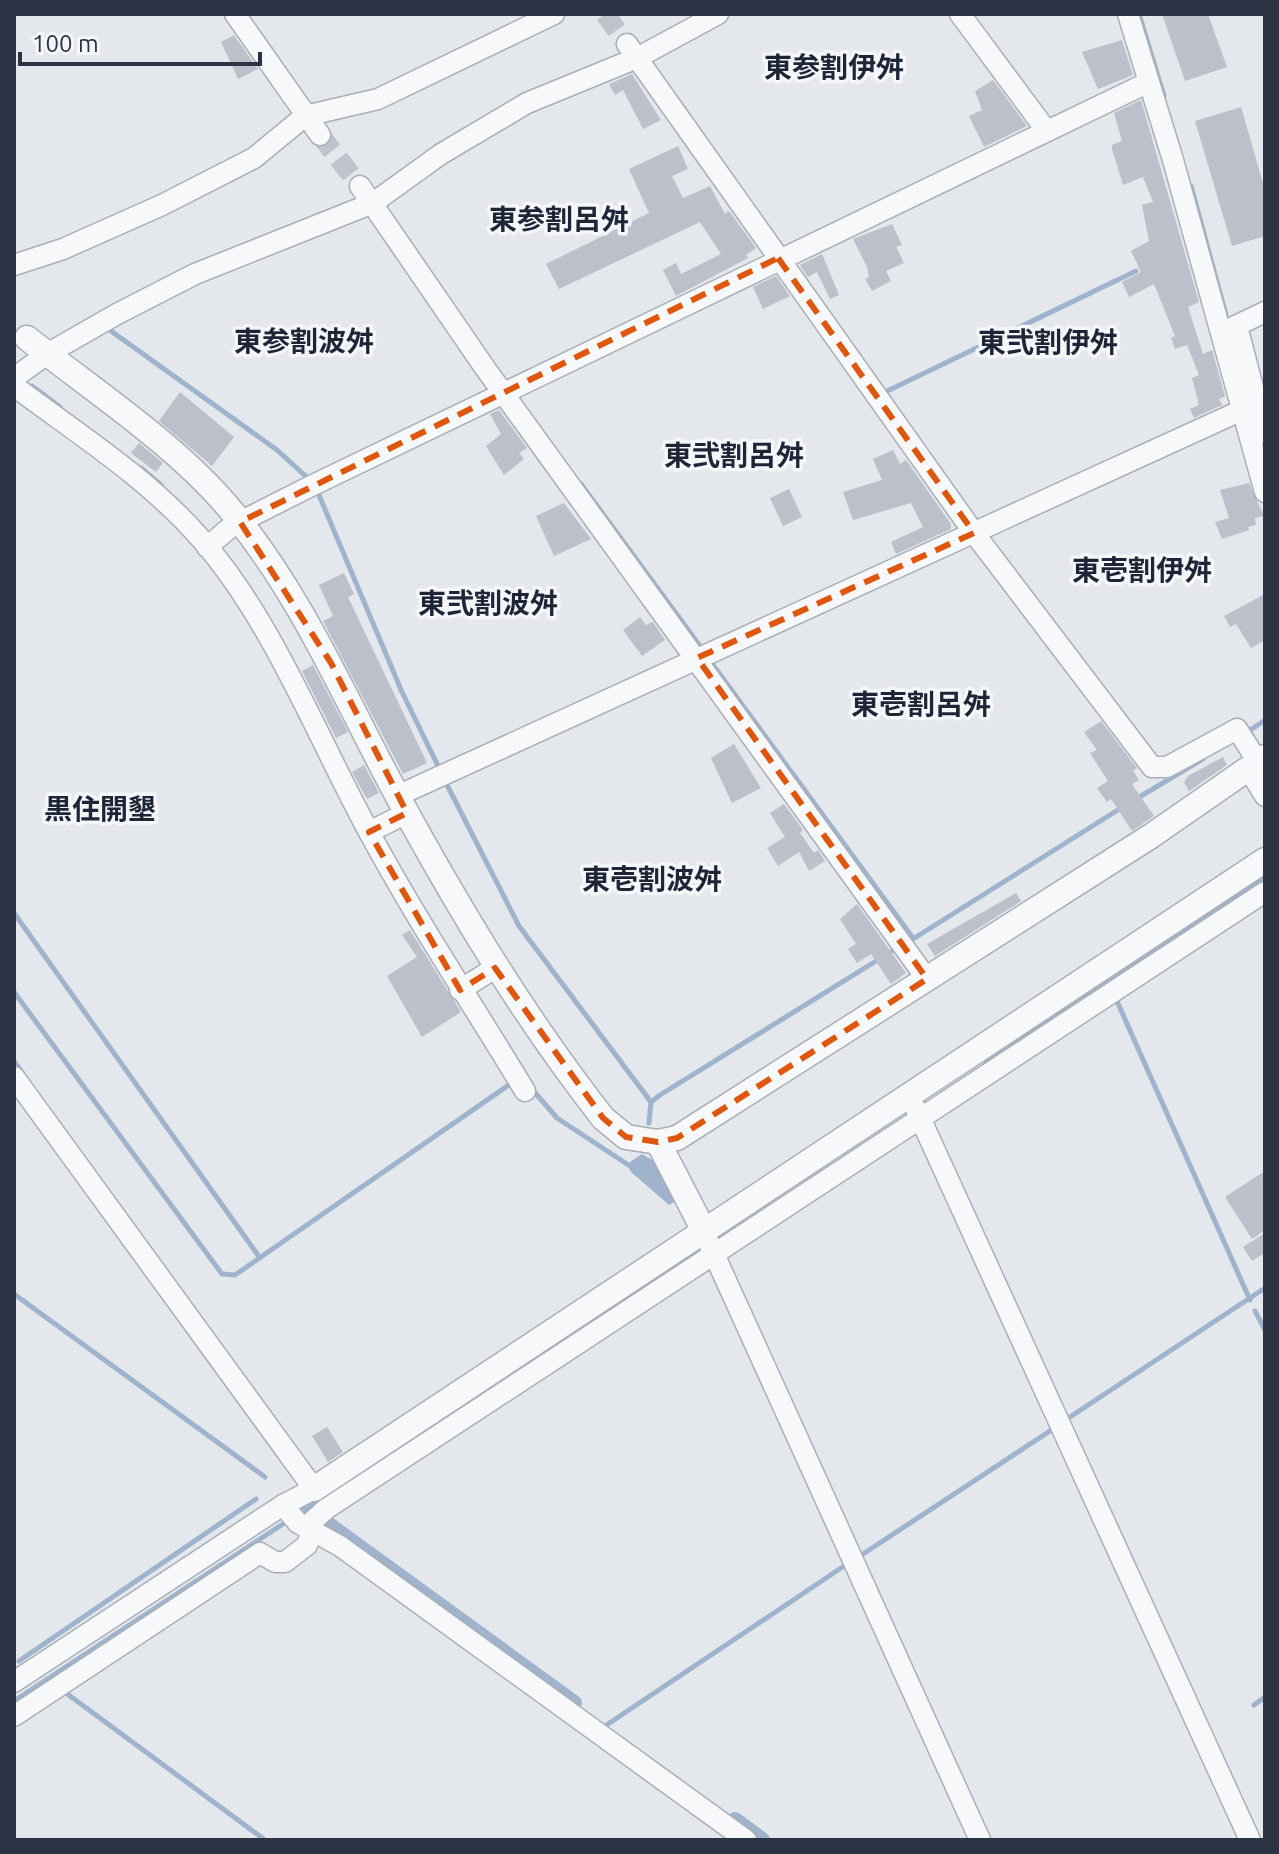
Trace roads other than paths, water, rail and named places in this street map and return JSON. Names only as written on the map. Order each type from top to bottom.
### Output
[{"type":"street","points":[[235,14],[320,135]]},
{"type":"street","points":[[14,265],[63,249],[254,158],[305,116],[378,99],[554,14]]},
{"type":"street","points":[[14,378],[47,354],[195,274],[373,203],[441,154],[527,103],[632,51],[718,14]]},
{"type":"street","points":[[960,14],[1046,130]]},
{"type":"street","points":[[1128,14],[1228,330],[1265,434]]},
{"type":"street","points":[[632,51],[1152,767],[1167,767],[1237,729],[1257,763],[1265,796]]},
{"type":"street","points":[[212,543],[240,522],[315,484],[782,256],[1149,82]]},
{"type":"street","points":[[360,186],[508,392],[703,654],[927,979]]},
{"type":"street","points":[[1228,330],[1265,312]]},
{"type":"street","points":[[1228,330],[1240,411],[1265,492]]},
{"type":"street","points":[[27,338],[177,459],[240,522],[331,663],[402,804],[495,968],[603,1118],[626,1137],[658,1142],[677,1138],[1257,763]]},
{"type":"street","points":[[14,386],[145,484],[212,543],[520,1083]]},
{"type":"street","points":[[375,830],[402,804],[443,774],[1240,411]]},
{"type":"street","points":[[915,1113],[1265,860]]},
{"type":"street","points":[[28,1687],[260,1553],[275,1562],[285,1562],[307,1545],[304,1519],[314,1489],[1265,892]]},
{"type":"street","points":[[465,987],[495,968]]},
{"type":"street","points":[[14,1077],[314,1489]]},
{"type":"street","points":[[915,1113],[1250,1840]]},
{"type":"street","points":[[658,1142],[709,1243],[980,1840]]},
{"type":"street","points":[[14,1716],[28,1687],[304,1519],[709,1243]]},
{"type":"street","points":[[304,1519],[746,1840]]},
{"type":"water","points":[[642,1154],[659,1164],[678,1200],[669,1205],[630,1171],[630,1162]]},
{"type":"waterway","points":[[1139,14],[1164,96]]},
{"type":"waterway","points":[[1191,186],[1226,315]]},
{"type":"waterway","points":[[881,394],[1136,271]]},
{"type":"waterway","points":[[111,331],[277,450],[310,480]]},
{"type":"waterway","points":[[32,386],[60,407]]},
{"type":"waterway","points":[[141,468],[161,485]]},
{"type":"waterway","points":[[581,484],[703,650]]},
{"type":"waterway","points":[[316,488],[402,692],[441,772]]},
{"type":"waterway","points":[[708,658],[913,938]]},
{"type":"waterway","points":[[1246,733],[1265,720]]},
{"type":"waterway","points":[[1136,799],[1203,759]]},
{"type":"waterway","points":[[445,781],[519,926],[651,1102]]},
{"type":"waterway","points":[[913,939],[1121,808]]},
{"type":"waterway","points":[[986,1063],[1265,877]]},
{"type":"waterway","points":[[14,913],[260,1258]]},
{"type":"waterway","points":[[649,1123],[651,1102],[660,1095],[897,948]]},
{"type":"waterway","points":[[14,992],[222,1274],[235,1275],[513,1082]]},
{"type":"waterway","points":[[1116,999],[1250,1300]]},
{"type":"waterway","points":[[14,1061],[23,1074]]},
{"type":"waterway","points":[[531,1088],[557,1118],[633,1168]]},
{"type":"waterway","points":[[297,1515],[707,1247]]},
{"type":"waterway","points":[[1064,1421],[1265,1288]]},
{"type":"waterway","points":[[14,1294],[265,1477]]},
{"type":"waterway","points":[[1255,1311],[1265,1330]]},
{"type":"waterway","points":[[860,1556],[1056,1427]]},
{"type":"waterway","points":[[19,1661],[256,1499]]},
{"type":"waterway","points":[[307,1509],[574,1703]]},
{"type":"waterway","points":[[14,1701],[289,1520]]},
{"type":"waterway","points":[[605,1726],[847,1564]]},
{"type":"waterway","points":[[66,1693],[265,1840]]},
{"type":"waterway","points":[[1254,1705],[1265,1697]]},
{"type":"waterway","points":[[735,1820],[762,1840]]},
{"type":"tunnel","points":[[605,14],[627,44]]},
{"type":"tunnel","points":[[320,135],[360,186]]},
{"type":"district","name":"東参割伊舛","points":[[834,66]]},
{"type":"district","name":"東参割呂舛","points":[[559,218]]},
{"type":"district","name":"東参割波舛","points":[[304,340]]},
{"type":"district","name":"東弐割伊舛","points":[[1048,341]]},
{"type":"district","name":"東弐割呂舛","points":[[734,454]]},
{"type":"district","name":"東壱割伊舛","points":[[1142,569]]},
{"type":"district","name":"東弐割波舛","points":[[488,602]]},
{"type":"district","name":"東壱割呂舛","points":[[921,703]]},
{"type":"district","name":"黒住開墾","points":[[100,808]]},
{"type":"district","name":"東壱割波舛","points":[[652,878]]}]
